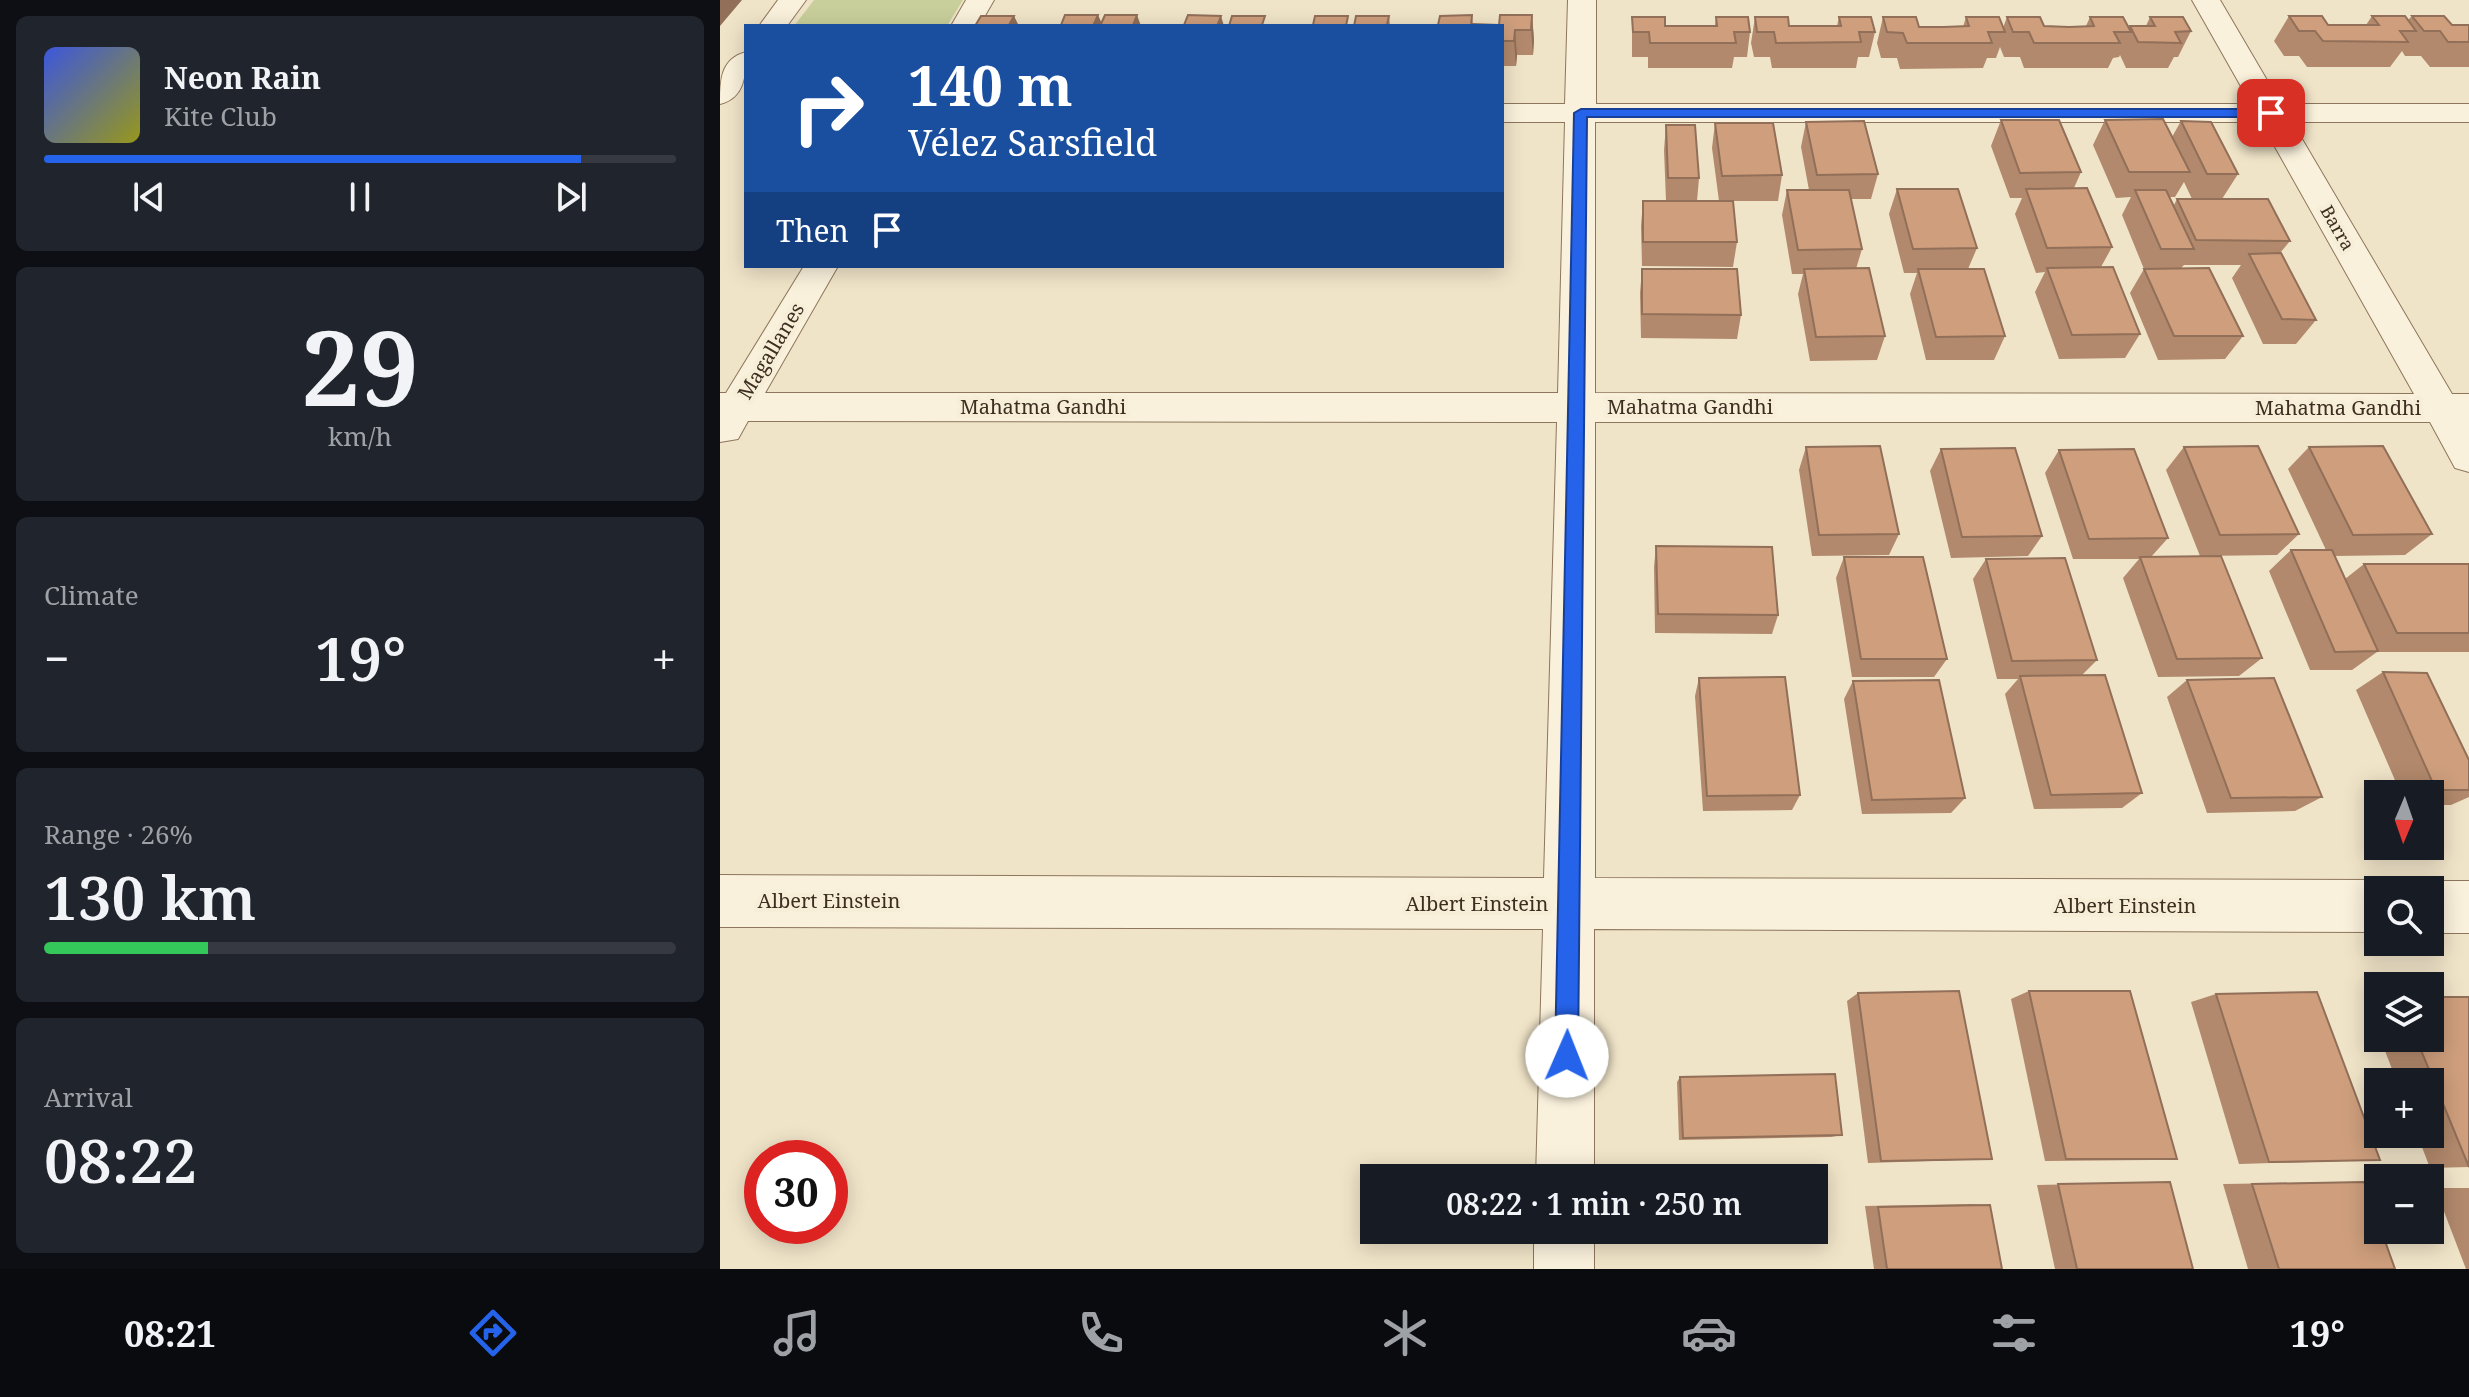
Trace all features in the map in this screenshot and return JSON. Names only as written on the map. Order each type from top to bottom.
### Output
[{"type":"street","points":[[774,24],[792,0]]},
{"type":"street","points":[[966,24],[980,0]]},
{"type":"street","points":[[1565,1164],[1582,0]]},
{"type":"street","name":"Barra","points":[[2206,0],[2271,113],[2455,408],[2469,457]]},
{"type":"street","points":[[720,95],[744,64]]},
{"type":"street","points":[[720,113],[744,113]]},
{"type":"street","points":[[1504,113],[2469,113]]},
{"type":"street","name":"Magallanes","points":[[726,417],[820,268]]},
{"type":"street","name":"Mahatma Gandhi","points":[[726,417],[1576,407],[2455,408]]},
{"type":"street","name":"Albert Einstein","points":[[720,901],[2364,906]]},
{"type":"street","points":[[2444,907],[2469,907]]},
{"type":"street","points":[[1564,1244],[1564,1269]]},
{"type":"green space","points":[[814,0],[963,0],[948,24],[796,24]]},
{"type":"building","points":[[1065,15],[1098,15],[1094,24],[1061,24]]},
{"type":"building","points":[[1105,15],[1137,15],[1133,24],[1101,24]]},
{"type":"building","points":[[1188,15],[1221,16],[1218,24],[1184,24]]},
{"type":"building","points":[[1472,15],[1471,24],[1438,24],[1440,16]]},
{"type":"building","points":[[1500,15],[1532,15],[1531,30],[1515,30],[1514,41],[1504,41],[1504,24],[1499,24]]},
{"type":"building","points":[[981,16],[1014,16],[1010,24],[976,24]]},
{"type":"building","points":[[1232,16],[1265,16],[1262,24],[1230,24]]},
{"type":"building","points":[[1315,16],[1348,16],[1346,24],[1313,24]]},
{"type":"building","points":[[1356,16],[1389,16],[1387,24],[1354,24]]},
{"type":"building","points":[[2289,16],[2322,16],[2328,25],[2379,25],[2372,16],[2405,16],[2416,31],[2400,31],[2408,42],[2323,41],[2315,31],[2299,31]]},
{"type":"building","points":[[2412,16],[2444,16],[2452,25],[2469,25],[2469,42],[2448,42],[2440,31],[2424,31]]},
{"type":"building","points":[[1632,17],[1665,17],[1665,26],[1717,26],[1716,17],[1748,17],[1750,32],[1734,32],[1736,43],[1650,43],[1649,32],[1633,32]]},
{"type":"building","points":[[1755,17],[1788,17],[1789,26],[1841,26],[1839,17],[1871,17],[1875,32],[1859,32],[1861,42],[1776,43],[1774,32],[1757,32]]},
{"type":"building","points":[[1883,17],[1916,17],[1919,27],[1943,27],[1969,26],[1966,17],[1999,17],[2005,32],[1988,32],[1992,43],[1907,43],[1903,33],[1887,32]]},
{"type":"building","points":[[2007,17],[2040,17],[2044,26],[2069,27],[2094,26],[2090,17],[2123,17],[2131,32],[2114,32],[2120,43],[2034,43],[2029,32],[2013,32]]},
{"type":"building","points":[[2150,17],[2183,17],[2191,31],[2175,32],[2181,43],[2138,42],[2130,26],[2155,26]]},
{"type":"building","points":[[2163,119],[2190,172],[2129,172],[2105,120]]},
{"type":"building","points":[[2001,120],[2059,120],[2081,172],[2020,173]]},
{"type":"building","points":[[1864,121],[1878,174],[1817,175],[1806,122]]},
{"type":"building","points":[[2181,121],[2211,122],[2238,174],[2207,174]]},
{"type":"building","points":[[1715,123],[1773,123],[1782,175],[1722,176]]},
{"type":"building","points":[[1666,125],[1695,125],[1699,178],[1668,178]]},
{"type":"building","points":[[2087,188],[2112,247],[2047,248],[2026,189]]},
{"type":"building","points":[[1897,189],[1958,189],[1977,248],[1913,249]]},
{"type":"building","points":[[1787,190],[1849,190],[1862,249],[1798,250]]},
{"type":"building","points":[[2135,190],[2166,190],[2194,249],[2161,249]]},
{"type":"building","points":[[2177,199],[2268,199],[2290,241],[2196,240]]},
{"type":"building","points":[[1643,201],[1733,201],[1737,242],[1643,242]]},
{"type":"building","points":[[2281,253],[2316,320],[2282,319],[2249,254]]},
{"type":"building","points":[[2113,267],[2140,334],[2072,335],[2047,268]]},
{"type":"building","points":[[1869,268],[1885,336],[1816,337],[1804,269]]},
{"type":"building","points":[[2209,268],[2243,336],[2174,336],[2144,269]]},
{"type":"building","points":[[1642,269],[1737,269],[1741,315],[1642,314]]},
{"type":"building","points":[[1918,269],[1984,269],[2005,336],[1936,337]]},
{"type":"building","points":[[1880,446],[1899,534],[1819,535],[1806,447]]},
{"type":"building","points":[[2258,446],[2299,534],[2220,535],[2184,447]]},
{"type":"building","points":[[2383,446],[2432,534],[2353,535],[2309,447]]},
{"type":"building","points":[[2015,448],[2042,536],[1962,537],[1941,449]]},
{"type":"building","points":[[2134,449],[2168,538],[2089,539],[2059,450]]},
{"type":"building","points":[[1656,546],[1772,547],[1778,615],[1658,614]]},
{"type":"building","points":[[2291,550],[2332,550],[2378,651],[2335,652]]},
{"type":"building","points":[[2221,556],[2262,658],[2177,659],[2140,557]]},
{"type":"building","points":[[1844,557],[1923,557],[1947,659],[1861,659]]},
{"type":"building","points":[[2065,558],[2097,660],[2012,661],[1986,559]]},
{"type":"building","points":[[2364,564],[2469,564],[2469,633],[2397,633]]},
{"type":"building","points":[[2383,672],[2427,673],[2469,760],[2469,790],[2444,790],[2444,780],[2432,780]]},
{"type":"building","points":[[2105,675],[2142,793],[2051,795],[2020,676]]},
{"type":"building","points":[[1785,677],[1800,795],[1707,796],[1699,678]]},
{"type":"building","points":[[2274,678],[2322,797],[2231,798],[2187,680]]},
{"type":"building","points":[[1939,680],[1965,798],[1872,800],[1853,681]]},
{"type":"building","points":[[1959,991],[1992,1159],[1881,1161],[1858,993]]},
{"type":"building","points":[[2029,991],[2130,991],[2177,1159],[2066,1159]]},
{"type":"building","points":[[2317,992],[2364,1117],[2364,1148],[2376,1148],[2380,1160],[2269,1162],[2216,994]]},
{"type":"building","points":[[2444,997],[2469,997],[2469,1167],[2444,1106],[2444,1068],[2428,1068],[2422,1052],[2444,1052]]},
{"type":"building","points":[[1835,1074],[1842,1135],[1683,1138],[1680,1077]]},
{"type":"building","points":[[2170,1182],[2193,1269],[2077,1269],[2058,1184]]},
{"type":"building","points":[[2364,1182],[2364,1244],[2386,1244],[2395,1269],[2279,1269],[2252,1184]]},
{"type":"building","points":[[1990,1205],[2002,1269],[1887,1269],[1878,1207]]},
{"type":"route","points":[[1567,1056],[1581,113],[2271,113]]}]
